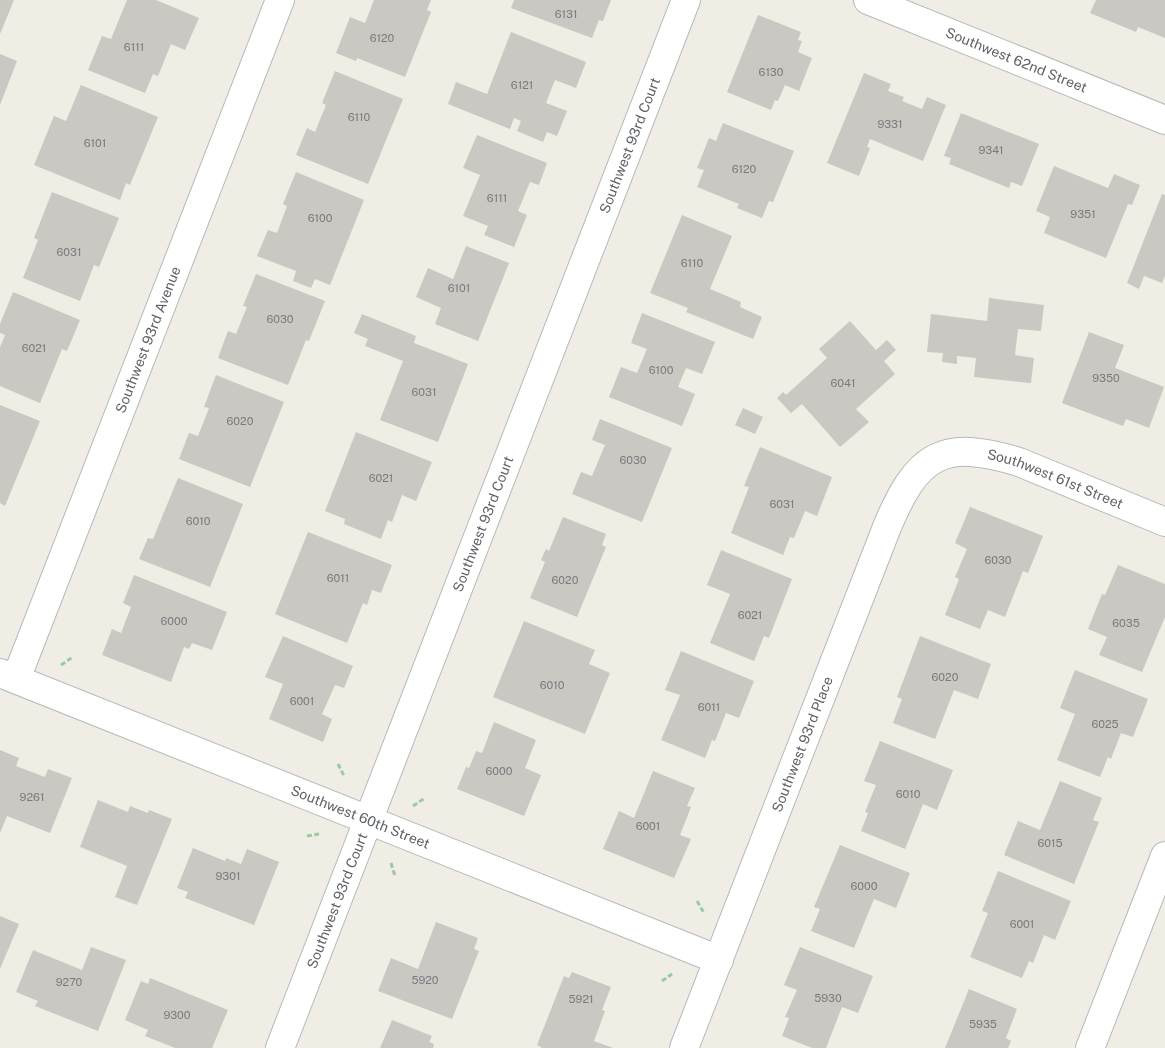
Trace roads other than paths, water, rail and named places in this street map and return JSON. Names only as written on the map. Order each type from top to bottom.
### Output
[{"type":"street","name":"Southwest 93rd Avenue","points":[[8,676],[280,0]]},
{"type":"street","name":"Southwest 93rd Court","points":[[280,1048],[686,0]]},
{"type":"street","name":"Southwest 62nd Street","points":[[868,0],[1165,120]]},
{"type":"street","name":"Southwest 61st Street","points":[[943,454],[968,452],[1000,456],[1165,522]]},
{"type":"street","name":"Southwest 93rd Place","points":[[684,1048],[894,509],[910,482],[920,470],[943,454]]},
{"type":"street","name":"Southwest 60th Street","points":[[8,676],[719,960]]},
{"type":"street","points":[[1090,1048],[1156,909],[1165,856]]}]
